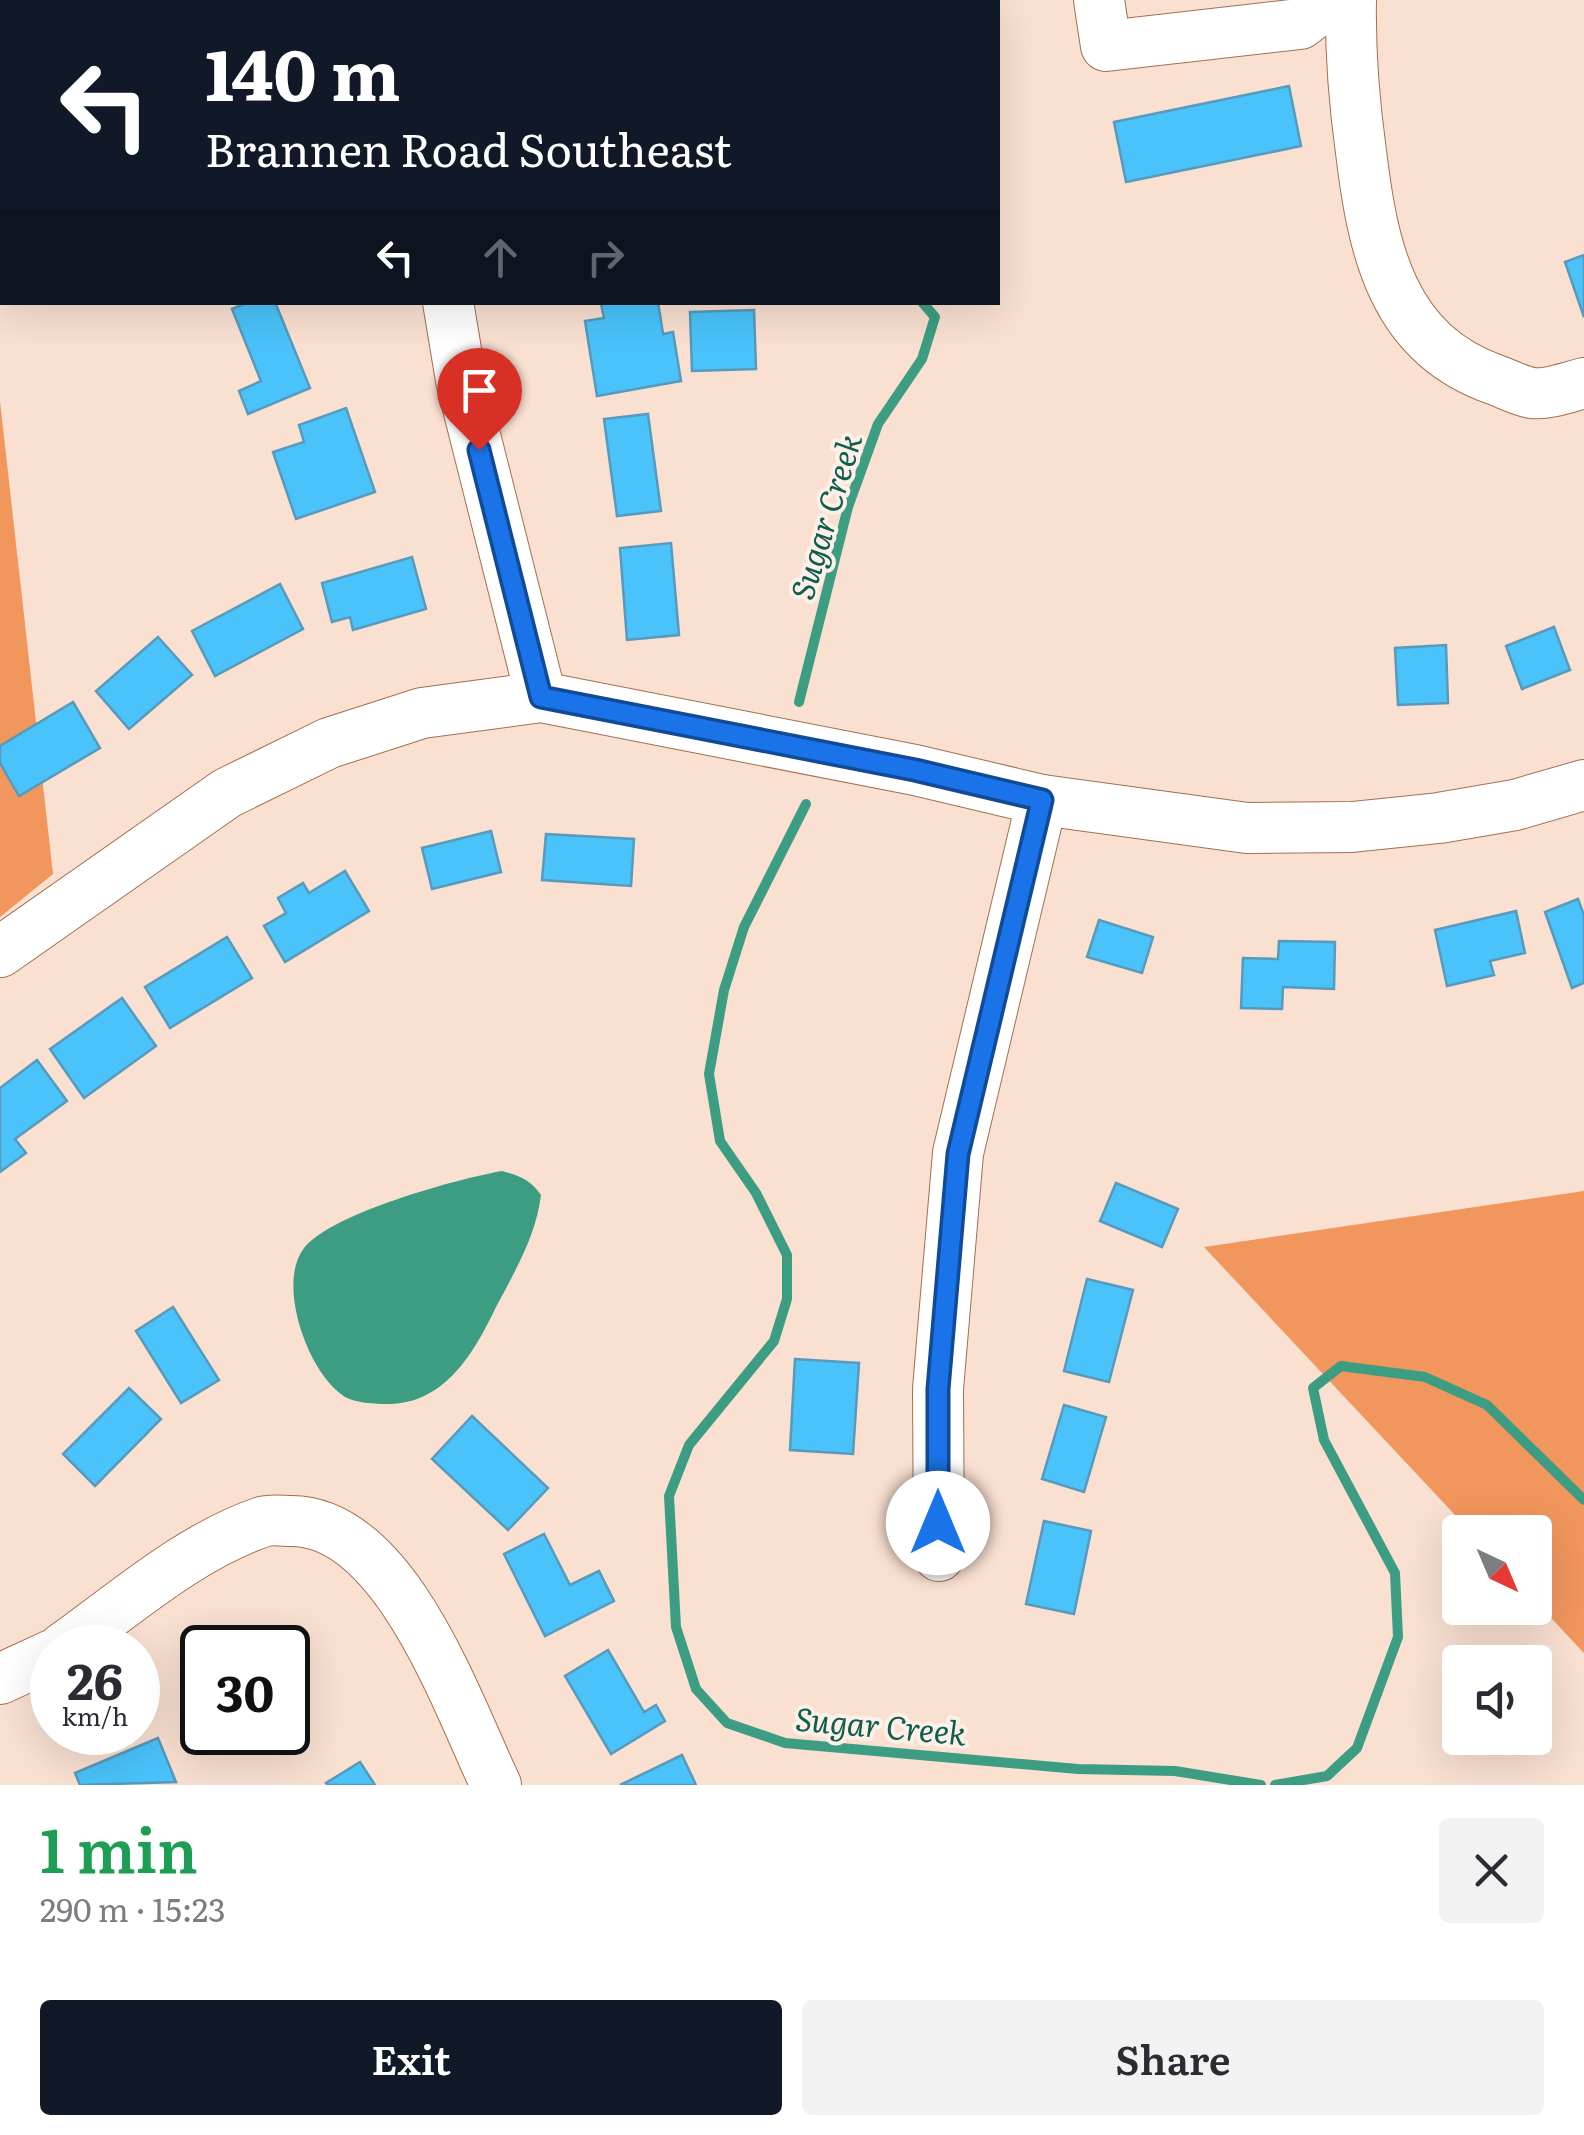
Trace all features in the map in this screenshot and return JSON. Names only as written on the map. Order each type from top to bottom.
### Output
[{"type":"street","points":[[1099,0],[1106,46],[1300,24],[1332,0]]},
{"type":"street","points":[[1351,0],[1350,65],[1368,212],[1381,264],[1406,316],[1443,353],[1474,372],[1534,394],[1584,383]]},
{"type":"street","points":[[448,305],[461,380],[541,697]]},
{"type":"street","points":[[0,952],[227,793],[329,743],[422,714],[541,697],[915,770],[1042,800],[1247,828],[1352,828],[1516,804],[1584,785]]},
{"type":"street","points":[[938,1556],[938,1389],[958,1154],[1042,800]]},
{"type":"street","points":[[96,1625],[215,1545],[266,1521],[311,1521],[370,1556],[409,1604],[496,1785]]},
{"type":"street","points":[[0,1679],[30,1665]]},
{"type":"shaded area","points":[[0,401],[53,874],[0,917]]},
{"type":"shaded area","points":[[1584,1191],[1584,1653],[1552,1619],[1552,1515],[1455,1515],[1204,1247]]},
{"type":"water","points":[[502,1171],[524,1179],[541,1195],[530,1239],[466,1360],[439,1387],[403,1403],[359,1402],[345,1397],[319,1369],[300,1327],[293,1283],[304,1248],[340,1222],[367,1210],[456,1181]]},
{"type":"building","points":[[1289,86],[1301,146],[1126,182],[1114,122]]},
{"type":"building","points":[[1584,255],[1584,317],[1565,262]]},
{"type":"building","points":[[241,305],[276,305],[310,388],[248,414],[239,391],[261,381],[232,309]]},
{"type":"building","points":[[601,305],[658,305],[663,334],[673,332],[681,381],[597,396],[585,321],[604,318]]},
{"type":"building","points":[[754,310],[756,369],[692,371],[690,312]]},
{"type":"building","points":[[346,408],[375,492],[296,519],[273,452],[304,442],[299,425]]},
{"type":"building","points":[[648,414],[661,511],[617,516],[604,419]]},
{"type":"building","points":[[671,543],[679,635],[627,640],[620,548]]},
{"type":"building","points":[[412,557],[426,609],[353,630],[350,617],[332,622],[322,583]]},
{"type":"building","points":[[280,584],[303,629],[215,676],[192,631]]},
{"type":"building","points":[[1554,627],[1570,670],[1522,689],[1506,646]]},
{"type":"building","points":[[158,637],[192,675],[129,729],[96,691]]},
{"type":"building","points":[[1446,645],[1448,703],[1398,705],[1395,648]]},
{"type":"building","points":[[73,702],[100,748],[19,796],[0,763],[0,746]]},
{"type":"building","points":[[491,831],[501,872],[432,889],[422,848]]},
{"type":"building","points":[[546,834],[634,839],[631,886],[542,880]]},
{"type":"building","points":[[345,871],[369,911],[285,962],[264,926],[286,913],[278,898],[303,883],[309,893]]},
{"type":"building","points":[[1578,899],[1584,915],[1584,983],[1572,988],[1545,912]]},
{"type":"building","points":[[1516,911],[1525,953],[1490,961],[1494,975],[1447,986],[1435,930]]},
{"type":"building","points":[[1099,920],[1153,937],[1142,973],[1087,957]]},
{"type":"building","points":[[227,937],[252,978],[170,1028],[145,987]]},
{"type":"building","points":[[1279,941],[1335,942],[1334,989],[1283,987],[1282,1009],[1241,1008],[1243,958],[1278,959]]},
{"type":"building","points":[[122,998],[156,1046],[84,1098],[50,1049]]},
{"type":"building","points":[[37,1060],[67,1101],[15,1139],[26,1153],[0,1172],[0,1088]]},
{"type":"building","points":[[1116,1183],[1178,1209],[1162,1247],[1100,1221]]},
{"type":"building","points":[[1087,1279],[1133,1290],[1109,1382],[1064,1371]]},
{"type":"building","points":[[173,1307],[219,1380],[181,1403],[136,1331]]},
{"type":"building","points":[[795,1359],[859,1363],[853,1454],[790,1450]]},
{"type":"building","points":[[129,1388],[161,1419],[95,1486],[63,1454]]},
{"type":"building","points":[[1064,1405],[1106,1417],[1084,1492],[1042,1479]]},
{"type":"building","points":[[472,1416],[548,1488],[508,1530],[432,1459]]},
{"type":"building","points":[[1044,1521],[1091,1531],[1074,1614],[1026,1604]]},
{"type":"building","points":[[544,1534],[570,1585],[599,1571],[614,1601],[545,1636],[504,1554]]},
{"type":"building","points":[[608,1650],[644,1712],[656,1705],[665,1721],[611,1754],[565,1676]]},
{"type":"building","points":[[160,1743],[176,1782],[80,1785],[75,1773],[118,1755],[160,1755]]},
{"type":"building","points":[[682,1755],[696,1785],[620,1785]]},
{"type":"building","points":[[360,1762],[375,1785],[326,1783]]},
{"type":"waterway","name":"Sugar Creek","points":[[799,702],[848,507],[878,424],[922,359],[935,317],[925,305]]},
{"type":"waterway","name":"Sugar Creek","points":[[806,804],[744,927],[724,990],[709,1074],[720,1141],[756,1193],[787,1255],[787,1299],[774,1341],[689,1445],[669,1496],[676,1627],[696,1689],[727,1723],[785,1743],[1078,1769],[1175,1771],[1261,1785]]},
{"type":"waterway","name":"Sugar Creek","points":[[1275,1785],[1327,1776],[1357,1748],[1398,1637],[1395,1573],[1324,1440],[1313,1388],[1341,1366],[1425,1377],[1487,1405],[1584,1500]]},
{"type":"route","points":[[479,450],[541,697],[915,770],[1042,800],[958,1154],[938,1389],[938,1523]]}]
